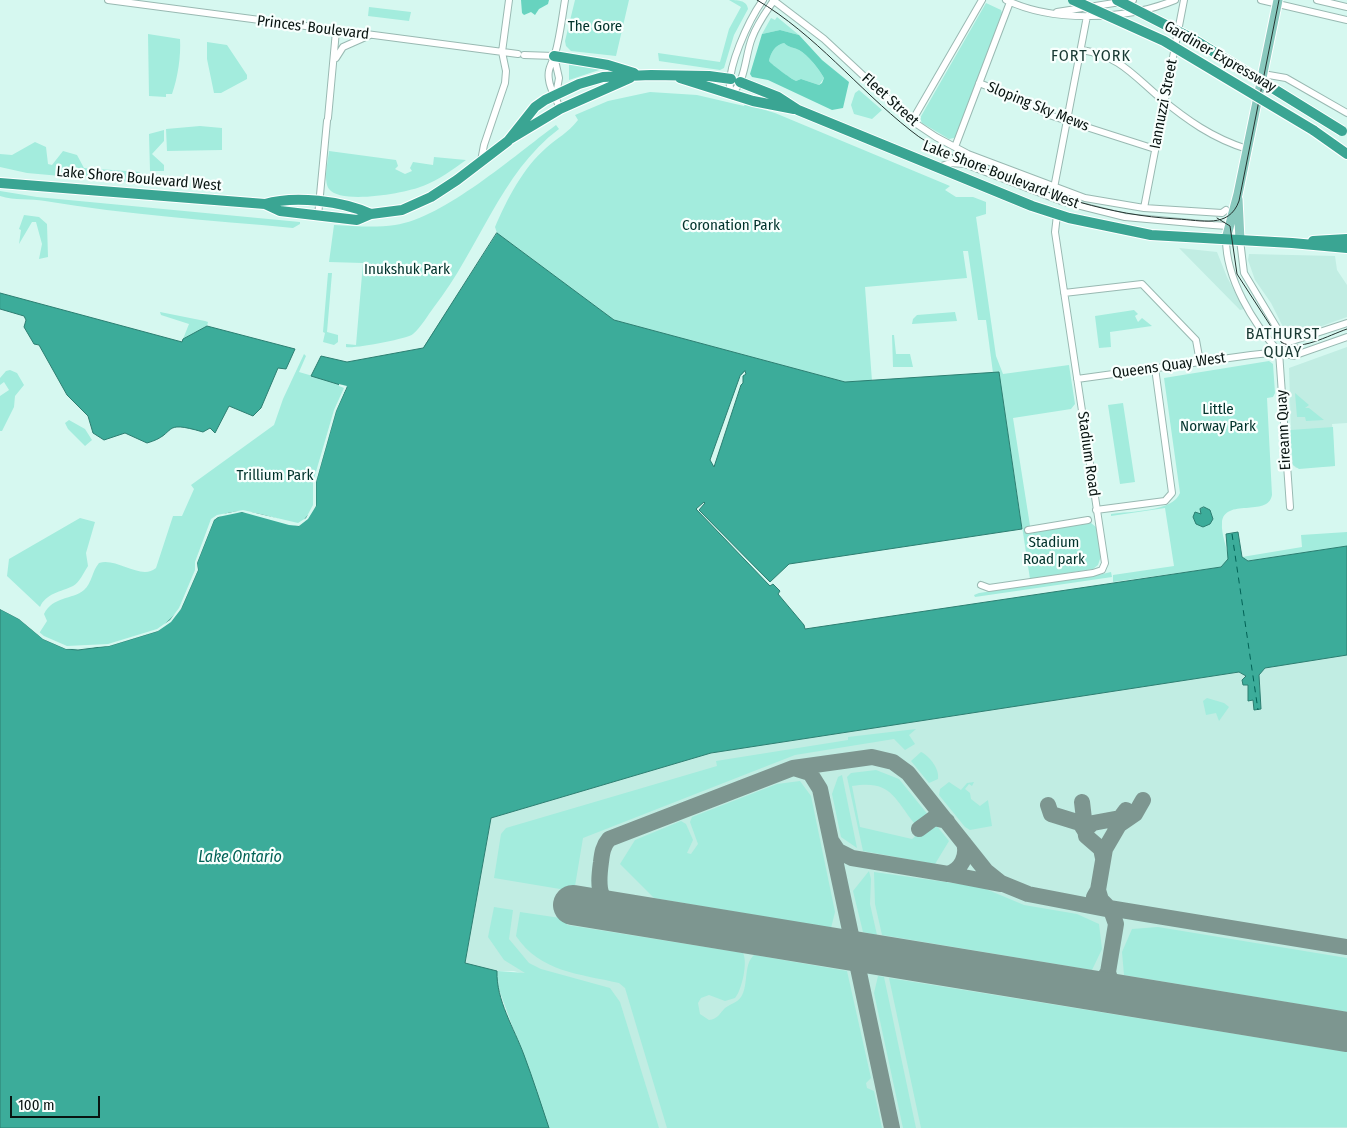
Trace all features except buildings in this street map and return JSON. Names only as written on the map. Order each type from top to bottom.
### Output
[{"type":"highway","name":"Gardiner Expressway","points":[[1073,0],[1164,41],[1347,149]]},
{"type":"highway","name":"Gardiner Expressway","points":[[1117,0],[1193,39],[1345,133]]},
{"type":"highway","points":[[554,56],[608,65],[637,76]]},
{"type":"highway","name":"Lake Shore Boulevard West","points":[[0,184],[265,204],[280,211],[357,220],[371,214],[402,210],[431,197],[481,163],[508,140],[536,107],[556,95],[596,79],[637,76],[709,76],[735,80],[778,97],[798,110]]},
{"type":"highway","name":"Lake Shore Boulevard West","points":[[508,140],[535,126],[560,109],[637,76]]},
{"type":"highway","name":"Lake Shore Boulevard West","points":[[674,76],[703,87],[798,110],[1057,215],[1098,226],[1151,235],[1347,248]]},
{"type":"highway","points":[[1313,130],[1347,154]]},
{"type":"highway","name":"Lake Shore Boulevard West","points":[[0,176],[12,184]]},
{"type":"highway","name":"Lake Shore Boulevard West","points":[[265,204],[282,199],[319,202],[352,206],[371,214]]},
{"type":"highway","name":"Lake Shore Boulevard West","points":[[1292,243],[1347,239]]},
{"type":"main road","points":[[1226,240],[1228,226],[1238,194],[1278,2]]},
{"type":"main road","points":[[1238,194],[1240,240]]},
{"type":"street","name":"Princes' Boulevard","points":[[108,0],[502,52],[554,56]]},
{"type":"street","points":[[481,163],[484,145],[505,83],[506,71],[502,52],[509,0]]},
{"type":"street","points":[[560,109],[556,95],[550,88],[548,72],[549,65],[554,56],[565,0]]},
{"type":"street","points":[[731,94],[744,33],[763,0]]},
{"type":"street","points":[[735,80],[760,20],[774,0]]},
{"type":"street","name":"Fleet Street","points":[[774,0],[824,39],[912,121],[955,147],[1054,188],[1085,198],[1144,208],[1222,213],[1226,210]]},
{"type":"street","points":[[912,121],[982,0]]},
{"type":"street","points":[[1056,13],[1133,0]]},
{"type":"street","points":[[955,147],[980,83],[1008,1],[1038,11],[1087,16],[1156,8],[1175,0]]},
{"type":"street","name":"Iannuzzi Street","points":[[1144,208],[1184,0]]},
{"type":"street","points":[[1261,0],[1278,2],[1347,20]]},
{"type":"street","points":[[1317,0],[1347,8]]},
{"type":"street","points":[[1054,188],[1087,16]]},
{"type":"street","points":[[318,216],[335,59],[336,31]]},
{"type":"street","points":[[335,59],[343,47],[370,35]]},
{"type":"street","points":[[1082,50],[1113,58],[1164,100],[1217,139],[1247,149]]},
{"type":"street","points":[[554,56],[559,78],[556,95]]},
{"type":"street","points":[[1263,74],[1286,78],[1347,113]]},
{"type":"street","name":"Sloping Sky Mews","points":[[980,83],[1017,98],[1049,115],[1155,149]]},
{"type":"street","points":[[938,167],[950,163],[965,164],[1054,198],[1126,217],[1228,226],[1239,218]]},
{"type":"street","name":"Stadium Road","points":[[981,585],[988,588],[1093,573],[1102,570],[1105,559],[1055,232],[1057,215]]},
{"type":"street","points":[[1226,240],[1230,272],[1268,338],[1279,352],[1286,343],[1347,323]]},
{"type":"street","points":[[1240,240],[1244,273],[1286,343]]},
{"type":"street","points":[[1064,293],[1138,284],[1147,287],[1196,340],[1200,362]]},
{"type":"street","name":"Queens Quay West","points":[[1077,379],[1279,352],[1293,356],[1347,337]]},
{"type":"street","name":"Eireann Quay","points":[[1279,352],[1290,508]]},
{"type":"street","points":[[1096,510],[1165,501],[1172,494],[1155,368]]},
{"type":"street","points":[[1028,530],[1088,520]]},
{"type":"shaded area","points":[[521,0],[549,0],[548,4],[539,9],[535,15],[531,12],[524,15],[522,13]]},
{"type":"shaded area","points":[[780,30],[799,35],[822,60],[849,82],[843,108],[832,110],[768,80],[752,77],[750,74],[762,34]],"holes":[[[784,43],[789,47],[799,50],[810,59],[824,78],[822,83],[819,85],[801,79],[796,81],[769,61],[774,49]]]},
{"type":"shaded area","points":[[1179,248],[1217,252],[1227,277],[1244,309],[1240,310]]},
{"type":"shaded area","points":[[1249,254],[1335,256],[1337,270],[1347,285],[1347,317],[1297,335],[1286,333],[1271,303],[1255,280],[1248,260]]},
{"type":"shaded area","points":[[1347,347],[1347,423],[1332,424],[1335,466],[1296,468],[1292,464],[1289,368]]},
{"type":"shaded area","points":[[1347,655],[1347,1128],[654,1128],[530,976],[514,971],[491,971],[465,963],[491,818],[711,753],[1239,672],[1246,676],[1253,700],[1261,709],[1259,675],[1265,668]]},
{"type":"green space","name":"The Gore","points":[[575,0],[629,0],[616,56],[571,51],[566,46],[565,41]]},
{"type":"green space","points":[[729,0],[744,2],[748,9],[734,35],[724,68],[720,70],[659,61],[658,53],[720,62],[729,29],[741,7]]},
{"type":"green space","points":[[986,3],[1001,10],[1002,13],[957,135],[949,139],[922,123],[920,118]]},
{"type":"green space","points":[[369,7],[411,12],[409,21],[368,16]]},
{"type":"green space","points":[[777,17],[799,35],[780,30],[762,34],[771,18],[775,20]]},
{"type":"green space","points":[[148,34],[180,39],[176,81],[172,94],[166,94],[166,97],[149,96]]},
{"type":"green space","points":[[207,42],[227,45],[247,75],[247,79],[221,93],[214,93],[207,59]]},
{"type":"green space","points":[[784,43],[802,52],[813,62],[824,78],[819,85],[801,79],[796,81],[781,72],[769,61],[774,49]]},
{"type":"green space","points":[[569,63],[602,69],[569,80]]},
{"type":"green space","points":[[859,90],[882,110],[872,119],[854,114],[851,105],[855,93]]},
{"type":"green space","name":"Coronation Park","points":[[650,92],[697,95],[744,106],[745,104],[775,113],[950,186],[945,190],[956,197],[973,197],[986,202],[986,214],[976,217],[996,356],[1003,374],[1069,365],[1075,404],[1071,409],[1013,418],[1031,532],[1091,523],[1096,527],[1101,556],[1098,565],[1093,569],[1030,579],[999,373],[993,373],[986,320],[978,320],[968,251],[963,251],[967,278],[865,287],[872,381],[845,382],[614,320],[497,233],[495,227],[510,195],[523,174],[550,144],[574,125],[578,120],[575,115],[608,101]]},
{"type":"green space","name":"Inukshuk Park","points":[[556,125],[559,129],[521,167],[505,190],[450,285],[416,331],[409,336],[391,341],[359,347],[346,347],[346,344],[356,345],[363,263],[329,262],[334,225],[372,227],[395,225],[414,220],[435,211],[478,184]]},
{"type":"green space","points":[[200,126],[222,128],[222,150],[167,151],[166,129]]},
{"type":"green space","points":[[164,130],[164,141],[152,154],[164,165],[164,171],[150,171],[149,134]]},
{"type":"green space","points":[[35,142],[46,147],[48,164],[52,165],[63,151],[77,155],[84,168],[140,172],[139,183],[27,173],[0,167],[0,154],[12,155]]},
{"type":"green space","points":[[329,151],[396,160],[398,166],[395,169],[405,174],[412,171],[410,168],[413,162],[433,165],[434,157],[466,160],[440,178],[415,189],[360,197],[336,194],[329,189],[326,176]]},
{"type":"green space","points":[[0,191],[37,197],[300,222],[300,224],[293,228],[138,214],[39,200],[11,198],[0,196]]},
{"type":"green space","points":[[24,215],[39,217],[47,224],[48,257],[39,259],[42,244],[36,222],[32,222],[19,244],[21,230],[19,229]]},
{"type":"green space","points":[[328,273],[332,273],[327,332],[338,335],[338,342],[334,345],[323,342]]},
{"type":"green space","points":[[1134,310],[1138,314],[1135,316],[1138,322],[1142,318],[1152,326],[1110,332],[1111,347],[1099,348],[1095,316]]},
{"type":"green space","points":[[160,312],[205,321],[208,322],[207,326],[183,339],[189,324],[161,315]]},
{"type":"green space","points":[[955,312],[957,321],[912,324],[913,319],[917,315]]},
{"type":"green space","points":[[892,335],[894,335],[896,354],[910,354],[913,367],[893,367]]},
{"type":"green space","name":"Trillium Park","points":[[304,354],[306,356],[299,372],[347,386],[325,447],[316,482],[315,505],[308,519],[198,570],[181,609],[158,631],[109,646],[66,649],[38,635],[47,621],[44,614],[48,608],[57,601],[84,590],[99,563],[113,563],[143,572],[156,568],[173,516],[182,516],[194,489],[191,485],[274,425],[283,399]]},
{"type":"green space","name":"Little Norway Park","points":[[1269,361],[1273,364],[1275,393],[1273,397],[1267,398],[1272,495],[1269,502],[1263,505],[1230,511],[1225,515],[1222,527],[1229,559],[1221,567],[1113,582],[1113,575],[1174,566],[1165,508],[1111,516],[1111,514],[1150,510],[1169,504],[1180,493],[1164,378]]},
{"type":"green space","points":[[10,370],[17,373],[24,385],[15,396],[14,407],[2,431],[0,431],[0,396],[9,390],[4,382],[0,385],[0,378],[6,371]]},
{"type":"green space","points":[[1295,393],[1309,405],[1305,408],[1309,408],[1324,420],[1306,421],[1305,417],[1297,417]]},
{"type":"green space","points":[[1123,403],[1135,482],[1120,484],[1108,405]]},
{"type":"green space","points":[[69,420],[85,429],[92,440],[85,446],[68,429],[65,423]]},
{"type":"green space","points":[[1333,427],[1335,466],[1299,469],[1293,465],[1290,430]]},
{"type":"green space","points":[[80,518],[95,522],[86,553],[88,566],[75,585],[50,596],[40,607],[7,576],[9,559]]},
{"type":"green space","points":[[1347,532],[1347,546],[1248,561],[1242,557],[1302,547],[1301,535]]},
{"type":"green space","points":[[1111,572],[1112,577],[975,597],[974,595],[1089,577]]},
{"type":"green space","points":[[1207,698],[1224,703],[1229,707],[1219,721],[1216,713],[1206,715],[1203,701]]},
{"type":"green space","points":[[916,729],[909,735],[915,744],[905,750],[894,739],[795,755],[583,838],[575,886],[573,886],[572,891],[494,878],[501,834],[506,828],[717,766],[716,761],[848,740],[848,737]]},
{"type":"green space","points":[[921,752],[931,760],[938,775],[938,779],[929,783],[911,761]]},
{"type":"green space","points":[[876,770],[899,779],[929,816],[920,823],[914,823],[895,798],[883,788],[875,785],[852,786],[860,827],[912,839],[930,824],[936,825],[949,841],[935,864],[863,851],[847,777],[851,773]]},
{"type":"green space","points":[[842,775],[857,848],[841,837],[832,794],[838,777]]},
{"type":"green space","points":[[800,781],[811,796],[835,912],[831,928],[654,898],[620,864],[635,840],[681,821],[686,824],[693,840],[687,853],[691,854],[698,844],[690,822],[692,817],[777,784]]},
{"type":"green space","points":[[949,782],[961,790],[967,783],[974,782],[972,786],[969,784],[965,789],[970,793],[971,799],[980,806],[988,800],[992,826],[970,830],[965,827],[939,795],[940,789]]},
{"type":"green space","points":[[869,871],[871,879],[870,904],[877,935],[863,932],[853,891]]},
{"type":"green space","points":[[874,872],[981,887],[1024,905],[1077,914],[1099,924],[1102,949],[1092,970],[882,935],[875,904]]},
{"type":"green space","points":[[494,907],[513,910],[509,939],[529,963],[541,969],[610,988],[620,1002],[659,1128],[549,1128],[497,984],[497,971],[525,973],[504,960],[488,937]]},
{"type":"green space","points":[[520,912],[567,919],[567,925],[743,953],[745,963],[744,976],[735,998],[725,1001],[709,995],[701,998],[698,1003],[700,1014],[709,1020],[716,1017],[741,997],[745,987],[748,964],[754,955],[847,971],[871,1078],[866,1083],[867,1088],[874,1091],[882,1128],[667,1128],[625,988],[619,983],[562,970],[537,957],[516,936]]},
{"type":"green space","points":[[1158,927],[1347,958],[1347,1012],[1124,975],[1122,952],[1132,929]]},
{"type":"green space","points":[[878,976],[884,977],[916,1128],[903,1128],[874,993]]},
{"type":"green space","points":[[889,978],[1347,1052],[1347,1127],[921,1128]]},
{"type":"water","name":"Lake Ontario","points":[[497,233],[614,320],[845,382],[999,372],[1022,529],[789,564],[770,582],[699,510],[704,502],[696,509],[770,586],[773,584],[780,591],[778,594],[804,625],[805,629],[1221,567],[1228,559],[1226,534],[1238,532],[1242,557],[1248,561],[1347,546],[1347,655],[1265,668],[1259,675],[1261,709],[1254,710],[1253,700],[1248,701],[1248,685],[1243,685],[1242,680],[1246,676],[1239,672],[711,753],[491,818],[465,963],[497,971],[497,982],[502,1003],[524,1055],[549,1128],[0,1128],[0,609],[19,619],[43,639],[66,649],[78,650],[109,646],[158,631],[181,609],[198,570],[197,563],[214,520],[233,512],[244,512],[267,516],[299,526],[316,506],[316,482],[336,411],[347,387],[311,376],[321,356],[347,362],[423,348]],"holes":[[[745,371],[746,374],[743,376],[743,383],[714,467],[710,460],[740,376]]]},
{"type":"water","points":[[0,293],[182,342],[183,339],[207,326],[295,349],[286,369],[278,368],[261,408],[253,416],[229,406],[215,433],[210,428],[203,432],[189,428],[174,427],[163,436],[147,443],[125,433],[104,440],[93,433],[88,416],[67,395],[39,345],[34,344],[24,327],[26,320],[24,316],[0,309]]},
{"type":"water","points":[[1204,507],[1210,510],[1213,519],[1210,524],[1203,527],[1196,524],[1193,517],[1195,512],[1201,514],[1200,509]]},
{"type":"pier","points":[[339,384],[347,386],[336,411],[316,482],[316,506],[308,519],[299,526],[242,512],[218,517],[214,520],[197,563],[198,570],[181,609],[171,622],[158,631],[109,646],[66,649],[43,639],[19,619],[0,609],[0,607],[21,617],[44,636],[67,646],[108,644],[157,629],[170,620],[179,608],[195,570],[195,562],[211,519],[217,515],[243,510],[298,523],[306,518],[313,505],[313,482],[334,410],[344,388],[339,386]]},
{"type":"ferry route","points":[[1232,534],[1258,710]]},
{"type":"taxiway","points":[[628,914],[618,910],[605,900],[600,888],[602,856],[604,847],[609,839],[793,768],[872,757],[893,762],[908,773],[986,871],[1001,883],[1028,894],[1111,910],[1116,924],[1108,972],[1100,984],[1085,989]]},
{"type":"taxiway","points":[[794,768],[810,773],[820,789],[892,1128]]},
{"type":"taxiway","points":[[1094,897],[1098,890],[1105,849],[1119,825],[1135,814],[1143,800]]},
{"type":"taxiway","points":[[1082,802],[1086,836],[1101,849],[1103,858]]},
{"type":"taxiway","points":[[1048,805],[1051,814],[1080,823],[1085,831]]},
{"type":"taxiway","points":[[1086,829],[1093,823],[1120,818],[1126,810]]},
{"type":"taxiway","points":[[919,829],[934,818],[947,821]]},
{"type":"taxiway","points":[[832,842],[838,851],[852,858],[948,874],[960,866],[965,853],[964,843]]},
{"type":"taxiway","points":[[948,874],[1000,884]]},
{"type":"taxiway","points":[[1098,890],[1101,900],[1109,908],[1347,947]]},
{"type":"taxiway","points":[[1108,972],[1112,985],[1129,996]]},
{"type":"runway","points":[[573,905],[1347,1032]]},
{"type":"tram line","points":[[757,0],[798,29],[891,114],[919,137],[937,148],[1011,178],[1080,202],[1151,217],[1205,221],[1213,221],[1228,216],[1239,201],[1279,0]]},
{"type":"tram line","points":[[1217,218],[1230,226],[1237,274],[1281,342],[1288,345],[1305,344],[1347,329]]},
{"type":"district","name":"FORT YORK","points":[[1091,57]]},
{"type":"district","name":"BATHURST QUAY","points":[[1283,344]]},
{"type":"park label","name":"Stadium Road park","points":[[1054,552]]}]
